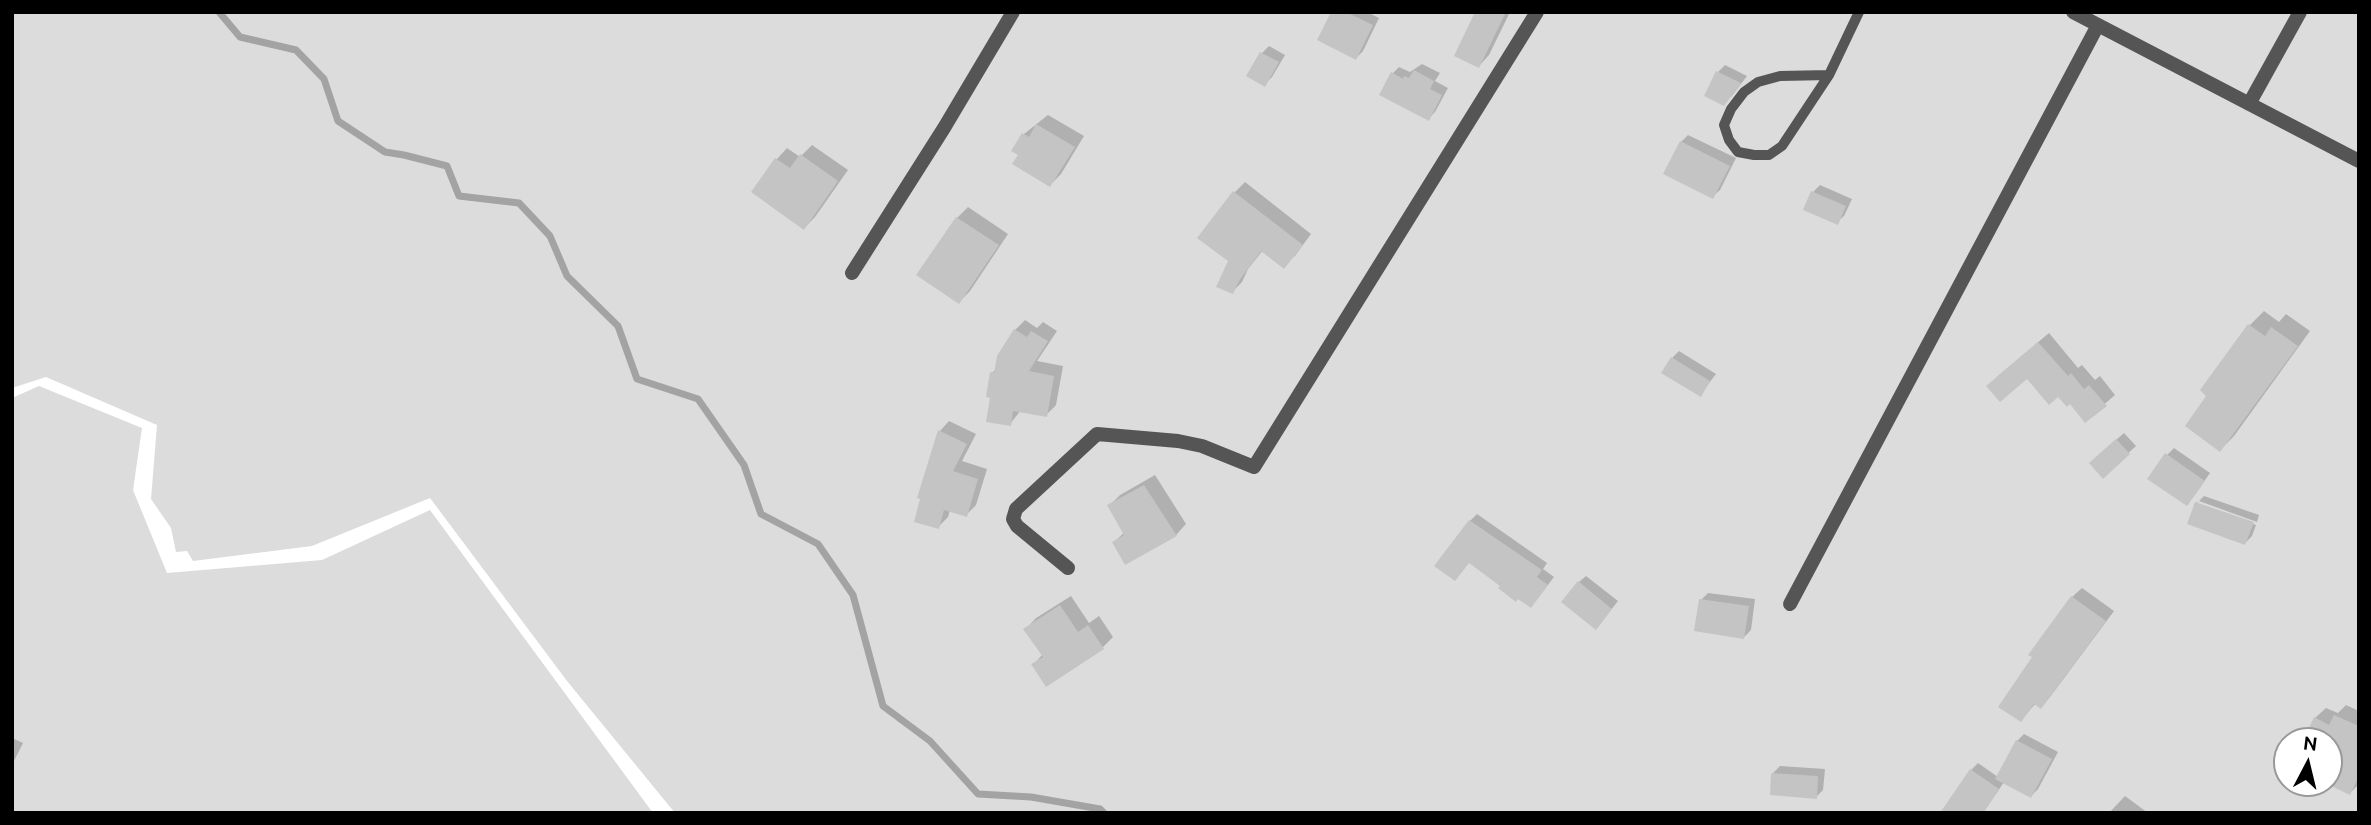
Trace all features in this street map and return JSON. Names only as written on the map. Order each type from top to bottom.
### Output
[{"type":"street","points":[[852,273],[944,128],[1013,12]]},
{"type":"street","points":[[1068,568],[1017,526],[1013,519],[1016,509],[1097,434],[1178,441],[1202,446],[1254,467],[1537,12]]},
{"type":"street","points":[[2073,12],[2359,161]]},
{"type":"street","points":[[2249,104],[2301,12]]},
{"type":"street","points":[[1790,604],[2098,25]]},
{"type":"lane","points":[[1829,75],[1780,76],[1758,82],[1744,92],[1731,109],[1724,125],[1728,141],[1738,152],[1769,155],[1782,146],[1829,75],[1859,12]]},
{"type":"shaded area","points":[[12,12],[2359,12],[2359,813],[675,813],[567,681],[430,498],[312,546],[193,561],[187,551],[176,552],[171,528],[151,499],[157,425],[46,377],[12,388]]},
{"type":"shaded area","points":[[39,386],[142,428],[133,490],[167,573],[322,560],[430,510],[653,813],[12,813],[12,398]]},
{"type":"building","points":[[1331,12],[1346,12],[1373,25],[1356,60],[1317,40]]},
{"type":"building","points":[[1475,12],[1506,12],[1479,68],[1454,56]]},
{"type":"building","points":[[1260,52],[1279,62],[1265,87],[1246,76]]},
{"type":"building","points":[[1414,70],[1434,81],[1430,89],[1442,95],[1429,121],[1379,95],[1391,72],[1403,79],[1404,76],[1409,78]]},
{"type":"building","points":[[1716,71],[1741,83],[1724,106],[1704,96]]},
{"type":"building","points":[[1036,124],[1075,147],[1050,187],[1012,164],[1018,155],[1011,151],[1022,133],[1029,137]]},
{"type":"building","points":[[1680,141],[1730,166],[1713,199],[1663,174]]},
{"type":"building","points":[[800,154],[838,181],[804,230],[751,192],[775,158],[790,168]]},
{"type":"building","points":[[1233,191],[1303,245],[1284,269],[1261,251],[1233,294],[1216,287],[1228,261],[1197,238]]},
{"type":"building","points":[[1811,191],[1846,206],[1838,225],[1803,210]]},
{"type":"building","points":[[956,217],[999,245],[959,304],[916,275]]},
{"type":"building","points":[[2248,324],[2265,336],[2271,327],[2298,346],[2220,452],[2185,426],[2206,396],[2200,390]]},
{"type":"building","points":[[1014,329],[1027,337],[1031,331],[1048,341],[1029,371],[1054,376],[1047,417],[1013,411],[1011,426],[986,422],[990,372],[994,373],[997,356]]},
{"type":"building","points":[[2038,342],[2068,376],[2071,373],[2084,389],[2089,385],[2107,406],[2085,423],[2070,404],[2067,407],[2058,397],[2049,405],[2027,379],[2000,402],[1986,386]]},
{"type":"building","points":[[1671,357],[1710,381],[1701,397],[1661,373]]},
{"type":"building","points":[[938,430],[967,444],[953,471],[978,479],[967,517],[944,510],[939,529],[914,522],[920,499],[917,498]]},
{"type":"building","points":[[2116,439],[2130,454],[2103,479],[2089,463]]},
{"type":"building","points":[[2165,453],[2205,481],[2187,506],[2147,479]]},
{"type":"building","points":[[1144,485],[1177,536],[1125,565],[1112,542],[1124,535],[1107,505]]},
{"type":"building","points":[[2195,502],[2254,522],[2245,545],[2187,524]]},
{"type":"building","points":[[1469,520],[1542,570],[1537,577],[1548,585],[1531,608],[1518,599],[1516,602],[1469,563],[1455,581],[1434,566]]},
{"type":"building","points":[[1578,581],[1612,609],[1596,630],[1561,602]]},
{"type":"building","points":[[2071,596],[2106,621],[2041,709],[2034,704],[2021,722],[1998,707],[2032,657],[2028,655]]},
{"type":"building","points":[[1699,599],[1749,606],[1744,639],[1694,631]]},
{"type":"building","points":[[1060,605],[1078,632],[1088,625],[1104,649],[1046,687],[1031,664],[1043,657],[1023,629]]},
{"type":"building","points":[[2334,715],[2359,726],[2359,776],[2350,795],[2343,792],[2343,727],[2309,727],[2314,717],[2329,725]]},
{"type":"building","points":[[2016,740],[2052,759],[2031,798],[1995,779]]},
{"type":"building","points":[[1970,769],[1999,789],[1983,813],[1940,813]]},
{"type":"building","points":[[1771,773],[1818,776],[1817,799],[1770,795]]},
{"type":"waterway","points":[[219,12],[240,37],[296,50],[324,79],[338,121],[385,152],[447,166],[459,196],[519,203],[550,236],[567,276],[618,326],[637,379],[698,399],[744,465],[761,514],[818,544],[853,595],[883,706],[930,741],[978,794],[1031,797],[1100,809],[1104,813]]}]
